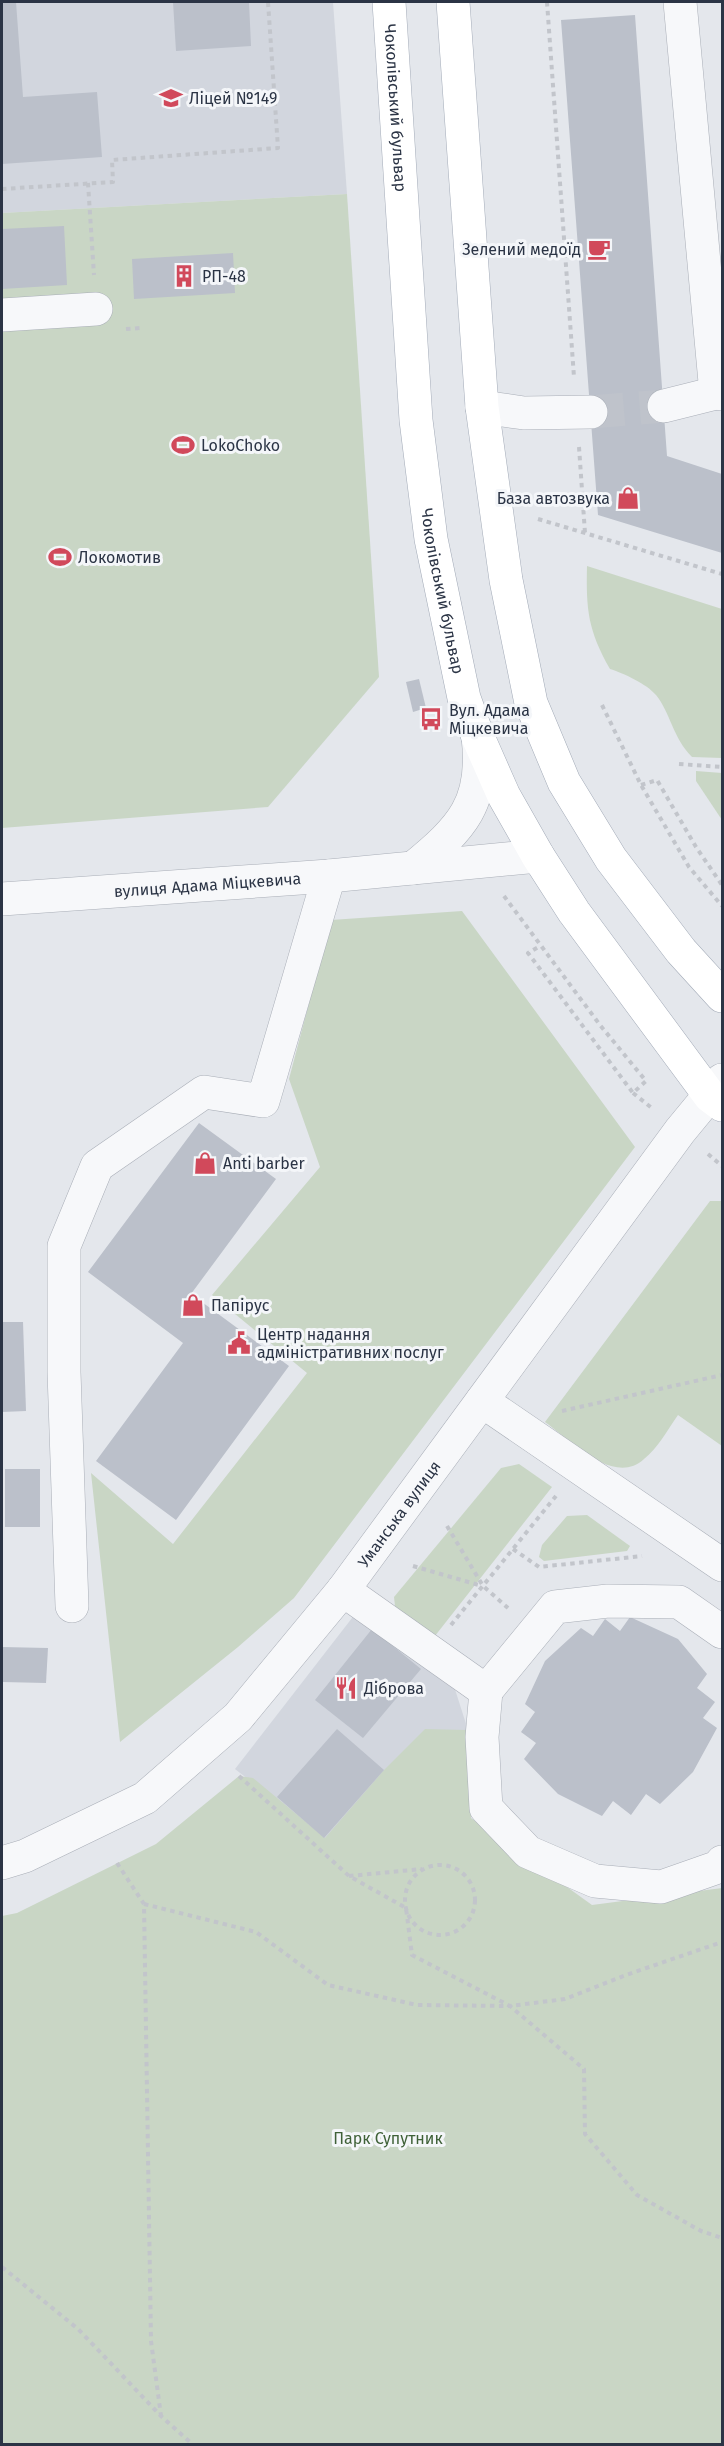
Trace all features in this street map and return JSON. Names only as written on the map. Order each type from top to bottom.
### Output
[{"type":"main road","name":"Чоколівський бульвар","points":[[389,2],[416,420],[431,539],[464,698],[504,796],[538,856],[574,912],[718,1093]]},
{"type":"main road","points":[[453,2],[483,407],[506,580],[531,703],[564,782],[610,859],[681,951],[723,996]]},
{"type":"street","points":[[664,406],[719,394],[680,2]]},
{"type":"street","points":[[2,315],[96,309]]},
{"type":"street","points":[[483,407],[524,413],[583,412]]},
{"type":"street","points":[[414,868],[437,848],[471,807],[479,783],[478,737]]},
{"type":"street","name":"вулиця Адама Міцкевича","points":[[2,898],[329,876],[538,856]]},
{"type":"street","points":[[72,1606],[64,1372],[64,1246],[97,1166],[204,1092],[263,1101],[329,876]]},
{"type":"street","name":"Уманська вулиця","points":[[2,1863],[25,1856],[145,1798],[238,1717],[343,1590],[680,1131],[718,1093]]},
{"type":"street","points":[[482,1401],[723,1565]]},
{"type":"street","points":[[343,1590],[486,1691]]},
{"type":"street","points":[[723,1632],[678,1602],[608,1601],[555,1607],[486,1691],[482,1737],[486,1808],[528,1852],[595,1881],[661,1887],[718,1867],[723,1862]]},
{"type":"path","points":[[2,189],[113,182],[112,160],[278,148],[268,2]]},
{"type":"path","points":[[547,2],[583,412],[585,533]]},
{"type":"path","points":[[88,183],[93,259]]},
{"type":"path","points":[[538,519],[723,574]]},
{"type":"path","points":[[602,705],[641,785],[689,867],[723,906]]},
{"type":"path","points":[[679,764],[723,767]]},
{"type":"path","points":[[641,785],[657,780],[696,847],[723,885]]},
{"type":"path","points":[[502,893],[604,1031],[646,1081],[633,1093],[528,953],[540,946]]},
{"type":"path","points":[[555,1413],[723,1375]]},
{"type":"path","points":[[430,1651],[560,1491],[575,1464]]},
{"type":"path","points":[[447,1526],[483,1586],[505,1606]]},
{"type":"path","points":[[513,1549],[539,1567],[630,1557]]},
{"type":"path","points":[[413,1566],[483,1586]]},
{"type":"path","points":[[239,1776],[349,1876],[406,1908],[418,1927],[428,1932],[439,1935],[452,1933],[462,1928],[470,1918],[475,1907],[476,1896],[465,1874],[455,1868],[433,1865],[414,1876],[405,1897],[406,1908],[412,1955],[510,2006],[584,2069],[585,2134],[637,2195],[701,2231],[723,2238]]},
{"type":"path","points":[[117,1863],[144,1904],[151,2340],[161,2416]]},
{"type":"path","points":[[349,1876],[423,1869]]},
{"type":"path","points":[[144,1904],[256,1932],[328,1985],[417,2005],[510,2006],[565,1999],[626,1975],[723,1942]]},
{"type":"path","points":[[2,2267],[78,2330],[192,2445]]},
{"type":"shaded area","name":"Ліцей №149","points":[[2,2],[333,2],[347,194],[2,213]]},
{"type":"shaded area","points":[[359,1609],[452,1680],[468,1730],[342,1853],[235,1769]]},
{"type":"green space","name":"LokoChoko","points":[[347,194],[379,677],[268,807],[2,828],[2,213]]},
{"type":"green space","points":[[587,566],[722,609],[722,758],[692,757],[680,742],[656,695],[641,683],[610,669],[597,643],[590,619]]},
{"type":"green space","points":[[696,771],[722,773],[722,820],[696,781]]},
{"type":"green space","points":[[462,911],[635,1147],[294,1598],[238,1647],[120,1742],[91,1473],[173,1544],[307,1373],[212,1295],[320,1167],[289,1079],[331,920]]},
{"type":"green space","points":[[710,1201],[722,1201],[722,1446],[678,1415],[658,1444],[644,1459],[632,1466],[619,1468],[606,1464],[579,1449],[545,1422]]},
{"type":"green space","points":[[519,1464],[552,1487],[431,1641],[396,1615],[394,1597],[501,1468]]},
{"type":"green space","points":[[587,1515],[630,1546],[627,1551],[544,1561],[539,1557],[542,1545],[567,1516]]},
{"type":"green space","name":"Парк Супутник","points":[[425,1729],[468,1730],[471,1818],[592,1905],[722,1888],[722,2444],[2,2444],[2,1916],[17,1913],[156,1844],[239,1776],[253,1778],[325,1838],[384,1770]]},
{"type":"building","points":[[2,2],[16,2],[23,97],[97,92],[102,157],[2,164]]},
{"type":"building","points":[[173,2],[249,2],[251,46],[176,51]]},
{"type":"building","points":[[635,15],[667,456],[722,474],[722,553],[598,515],[561,20]]},
{"type":"building","points":[[64,226],[67,285],[2,289],[2,229]]},
{"type":"building","name":"РП-48","points":[[233,253],[235,293],[134,299],[132,259]]},
{"type":"building","points":[[419,679],[426,708],[413,712],[406,682]]},
{"type":"building","points":[[199,1123],[276,1179],[191,1294],[289,1366],[176,1520],[96,1461],[183,1343],[88,1272]]},
{"type":"building","points":[[2,1322],[23,1322],[26,1411],[2,1412]]},
{"type":"building","points":[[5,1469],[40,1469],[40,1527],[5,1527]]},
{"type":"building","points":[[630,1617],[678,1639],[707,1674],[697,1688],[715,1702],[703,1718],[717,1728],[693,1772],[660,1804],[646,1794],[631,1815],[613,1801],[602,1816],[558,1794],[524,1759],[536,1743],[521,1732],[535,1712],[525,1704],[545,1661],[581,1628],[593,1636],[605,1619],[620,1631]]},
{"type":"building","points":[[372,1629],[421,1669],[363,1738],[315,1700]]},
{"type":"building","points":[[2,1647],[48,1648],[46,1683],[2,1682]]},
{"type":"building","points":[[337,1729],[384,1770],[324,1838],[277,1797]]},
{"type":"tunnel","points":[[591,412],[664,406]]},
{"type":"place","name":"Ліцей №149","points":[[171,98]]},
{"type":"place","name":"Зелений медоїд","points":[[599,249]]},
{"type":"place","name":"РП-48","points":[[184,276]]},
{"type":"place","name":"LokoChoko","points":[[183,445]]},
{"type":"place","name":"База автозвука","points":[[628,498]]},
{"type":"place","name":"Локомотив","points":[[60,557]]},
{"type":"place","name":"Вул. Адама Міцкевича","points":[[431,719]]},
{"type":"place","name":"Anti barber","points":[[205,1163]]},
{"type":"place","name":"Папірус","points":[[193,1305]]},
{"type":"place","name":"Центр надання адміністративних послуг","points":[[239,1343]]},
{"type":"place","name":"Діброва","points":[[346,1688]]}]
